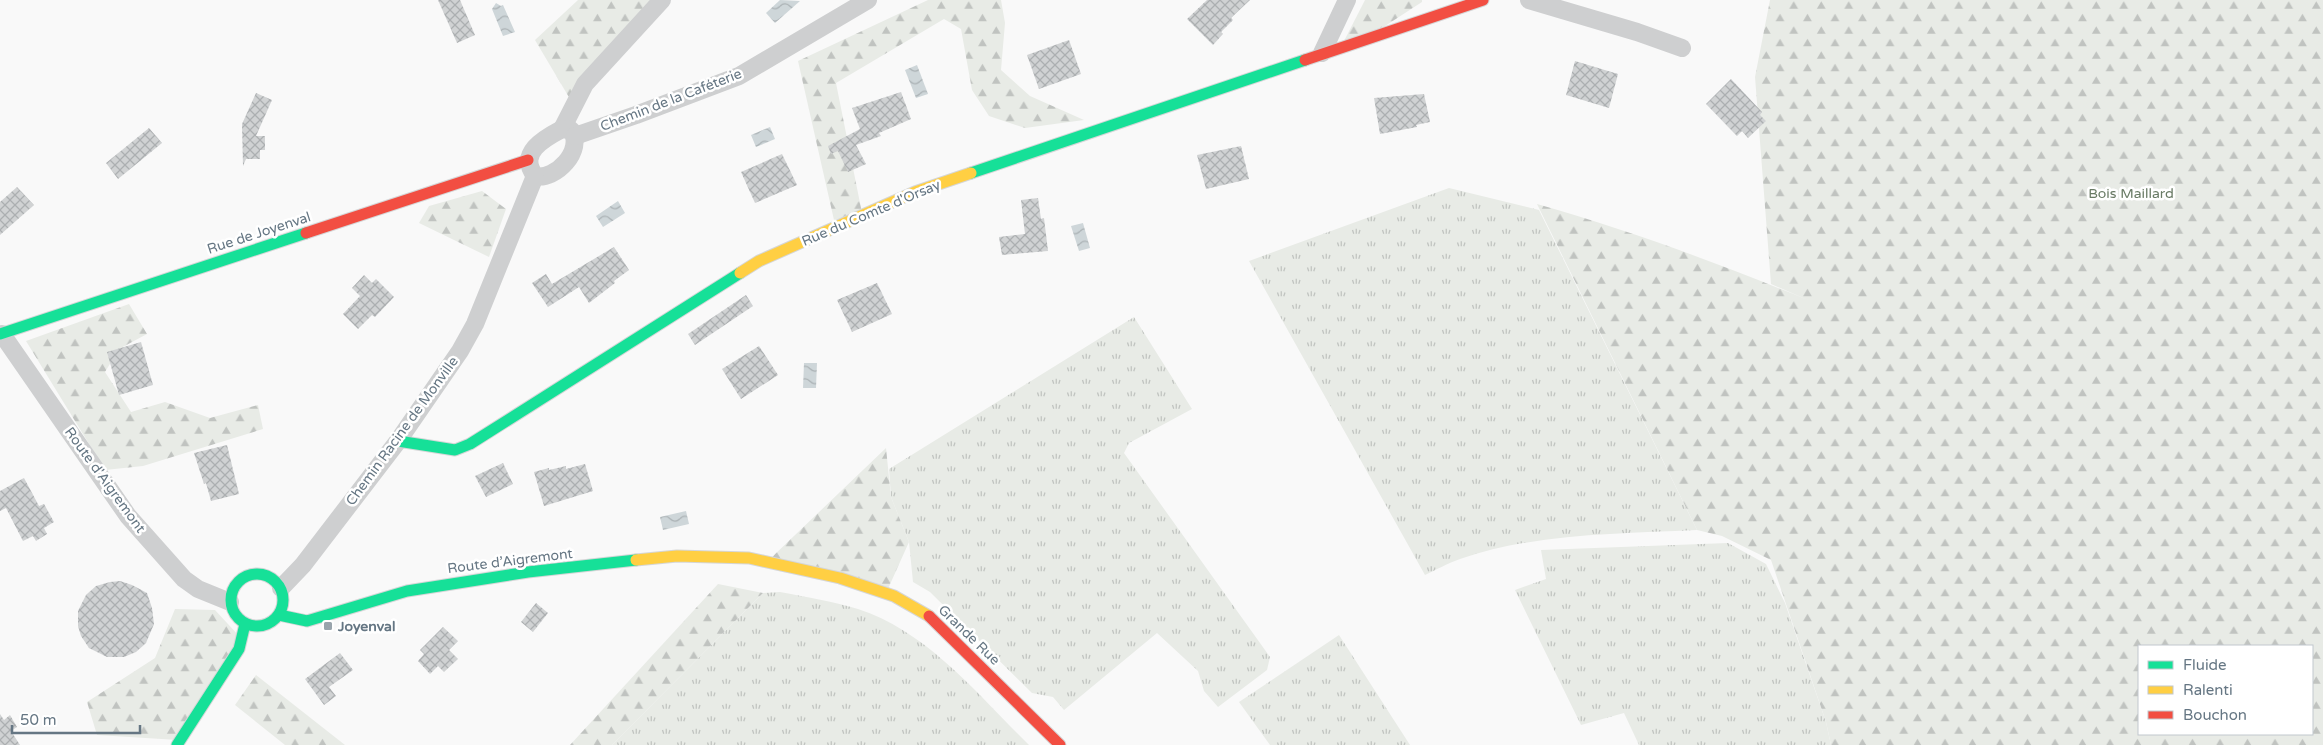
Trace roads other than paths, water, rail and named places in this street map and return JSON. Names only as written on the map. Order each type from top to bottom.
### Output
[{"type":"street","points":[[568,132],[576,144],[572,155],[550,174],[540,178],[535,176],[528,168],[528,160],[538,145],[568,132],[585,84],[662,0]]},
{"type":"street","name":"Chemin de la Caféterie","points":[[568,132],[636,116],[739,76],[868,0]]},
{"type":"street","points":[[1322,53],[1348,0]]},
{"type":"street","name":"Rue du Comte d'Orsay","points":[[398,441],[455,450],[470,444],[536,404],[610,354],[759,261],[915,192],[1483,0]]},
{"type":"street","points":[[1529,0],[1637,32],[1682,48]]},
{"type":"street","name":"Rue de Joyenval","points":[[1,334],[528,160]]},
{"type":"street","name":"Chemin Racine de Monville","points":[[281,588],[303,565],[398,441],[460,351],[475,324],[535,176]]},
{"type":"street","name":"Route d'Aigremont","points":[[1,334],[128,516],[184,579],[198,589],[230,602]]},
{"type":"street","name":"Route d’Aigremont","points":[[279,615],[307,621],[407,591],[528,572],[677,556],[749,558]]},
{"type":"street","name":"Grande Rue","points":[[749,558],[840,578],[894,596],[928,615],[1060,745]]},
{"type":"street","points":[[262,574],[270,576],[281,588],[284,597],[279,615],[270,623],[257,627],[245,624],[238,618],[230,602],[234,586],[246,576],[262,574]]},
{"type":"street","points":[[177,745],[239,649],[245,624]]},
{"type":"water","points":[[780,0],[800,1],[775,23],[766,13]]},
{"type":"water","points":[[496,3],[501,6],[503,5],[515,32],[503,36],[492,9]]},
{"type":"water","points":[[917,65],[928,94],[916,98],[905,70]]},
{"type":"water","points":[[770,127],[775,139],[756,147],[751,135]]},
{"type":"water","points":[[618,201],[625,213],[603,227],[596,216]]},
{"type":"water","points":[[1083,223],[1090,248],[1079,251],[1071,226]]},
{"type":"water","points":[[804,363],[817,363],[816,388],[803,388]]},
{"type":"water","points":[[686,511],[689,524],[663,530],[660,517]]},
{"type":"place","name":"Joyenval","points":[[328,626]]},
{"type":"park label","name":"Bois Maillard","points":[[2131,193]]}]
